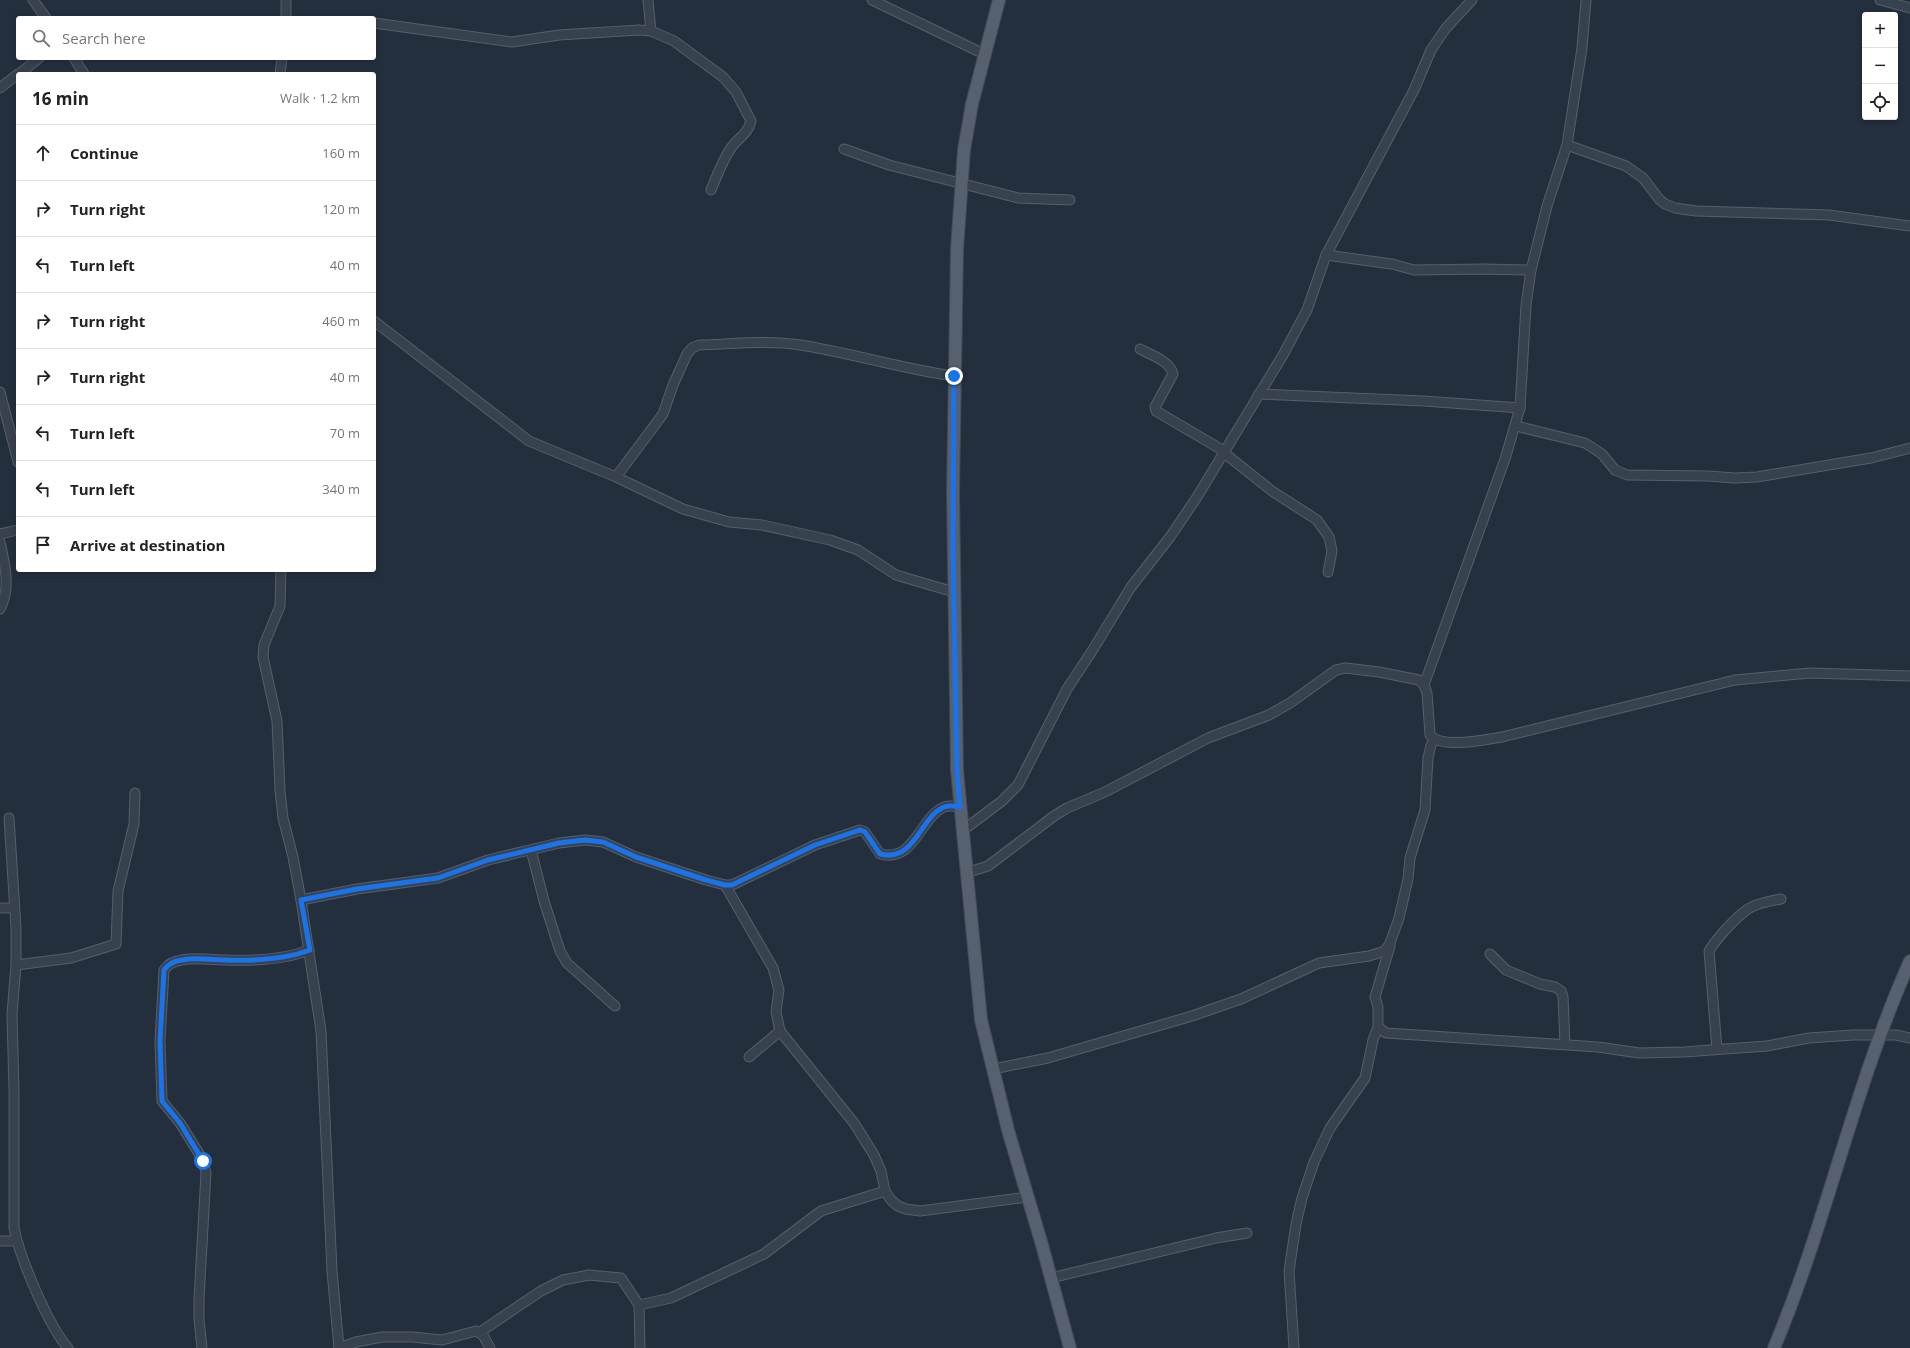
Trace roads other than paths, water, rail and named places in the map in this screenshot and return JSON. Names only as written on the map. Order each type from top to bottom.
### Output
[{"type":"main road","points":[[998,0],[972,104],[962,183],[957,249],[954,376],[954,592],[957,770],[981,1020],[1008,1130],[1070,1348]]},
{"type":"main road","points":[[1774,1348],[1790,1312],[1821,1222],[1879,1035],[1910,961]]},
{"type":"street","points":[[33,0],[45,16]]},
{"type":"street","points":[[286,0],[286,16]]},
{"type":"street","points":[[648,0],[651,31]]},
{"type":"street","points":[[872,0],[984,54]]},
{"type":"street","points":[[962,831],[1002,801],[1018,785],[1067,689],[1131,587],[1170,537],[1193,502],[1284,355],[1307,310],[1326,255],[1414,90],[1431,50],[1446,28],[1472,0]]},
{"type":"street","points":[[1424,685],[1516,426],[1520,408],[1526,305],[1531,270],[1547,206],[1566,145],[1582,48],[1586,0]]},
{"type":"street","points":[[1880,0],[1895,2],[1910,8]]},
{"type":"street","points":[[376,23],[512,42],[559,35],[651,31],[674,41],[723,77],[736,92],[751,121],[749,128],[732,146],[726,155],[711,190]]},
{"type":"street","points":[[21,72],[36,60]]},
{"type":"street","points":[[75,60],[83,72]]},
{"type":"street","points":[[280,72],[282,60]]},
{"type":"street","points":[[0,88],[16,76]]},
{"type":"street","points":[[1566,145],[1626,166],[1643,178],[1659,199],[1675,208],[1696,211],[1829,214],[1910,226]]},
{"type":"street","points":[[844,149],[889,165],[1018,198],[1034,200],[1070,200]]},
{"type":"street","points":[[1326,255],[1392,264],[1414,270],[1484,268],[1531,270]]},
{"type":"street","points":[[376,323],[529,441],[616,477],[683,509],[729,522],[762,525],[844,545],[858,550],[896,575],[954,592]]},
{"type":"street","points":[[616,477],[663,414],[673,385],[687,354],[692,348],[699,345],[749,342],[799,345],[909,369],[954,376]]},
{"type":"street","points":[[1140,349],[1168,364],[1172,369],[1173,374],[1155,407],[1156,411],[1223,452],[1272,491],[1317,520],[1329,537],[1332,551],[1328,572]]},
{"type":"street","points":[[0,392],[16,454]]},
{"type":"street","points":[[1259,394],[1432,401],[1520,408]]},
{"type":"street","points":[[1516,426],[1585,443],[1602,454],[1615,470],[1627,475],[1708,476],[1735,478],[1757,477],[1871,458],[1910,448]]},
{"type":"street","points":[[0,534],[16,530]]},
{"type":"street","points":[[0,542],[6,569],[5,600],[0,609]]},
{"type":"street","points":[[281,572],[280,606],[264,645],[263,657],[277,720],[280,791],[283,818],[293,857],[301,900],[322,1031],[333,1279],[339,1348],[356,1342],[382,1337],[412,1337],[442,1340],[472,1332],[480,1332],[541,1291],[563,1280],[589,1275],[621,1278],[639,1305],[640,1348]]},
{"type":"street","points":[[966,873],[988,866],[1054,816],[1067,808],[1105,792],[1208,738],[1269,714],[1290,703],[1336,670],[1346,668],[1379,672],[1419,680],[1424,685],[1427,693],[1429,731],[1434,740],[1442,742],[1464,742],[1502,737],[1735,680],[1810,673],[1910,676]]},
{"type":"street","points":[[1294,1348],[1289,1271],[1296,1224],[1302,1198],[1314,1162],[1330,1128],[1365,1078],[1373,1040],[1378,1026],[1378,1007],[1375,997],[1390,943],[1399,918],[1408,879],[1410,858],[1426,810],[1428,758],[1431,745],[1434,740]]},
{"type":"street","points":[[16,965],[71,958],[116,944],[118,891],[134,824],[135,793]]},
{"type":"street","points":[[301,900],[357,889],[438,878],[488,860],[559,843],[585,840],[603,842],[636,857],[725,885],[741,882],[815,845],[860,830],[865,832],[880,854],[894,856],[910,846],[937,812],[949,806],[960,807]]},
{"type":"street","points":[[9,818],[16,965],[12,1014],[14,1228],[16,1241],[43,1305],[56,1330],[68,1348]]},
{"type":"street","points":[[531,850],[544,901],[560,951],[567,963],[616,1006]]},
{"type":"street","points":[[725,885],[773,968],[779,990],[776,1012],[780,1031],[854,1122],[874,1155],[881,1171],[885,1191],[898,1206],[920,1211],[1028,1197]]},
{"type":"street","points":[[1717,1049],[1709,951],[1714,943],[1748,909],[1781,899]]},
{"type":"street","points":[[0,908],[14,908]]},
{"type":"street","points":[[993,1069],[1048,1058],[1192,1016],[1241,999],[1319,963],[1377,954],[1385,951],[1390,943]]},
{"type":"street","points":[[202,1348],[199,1320],[199,1298],[206,1173],[203,1161],[198,1152],[180,1123],[162,1101],[160,1041],[164,970],[168,965],[181,960],[197,958],[225,960],[269,958],[300,954],[310,950]]},
{"type":"street","points":[[1490,954],[1506,970],[1540,984],[1555,987],[1561,991],[1563,997],[1565,1044]]},
{"type":"street","points":[[1358,958],[1366,959],[1383,967]]},
{"type":"street","points":[[1378,1026],[1386,1034],[1565,1044],[1639,1053],[1766,1046],[1809,1038],[1853,1035],[1896,1035],[1910,1038]]},
{"type":"street","points":[[749,1057],[780,1031]]},
{"type":"street","points":[[639,1305],[671,1298],[764,1254],[821,1211],[885,1191]]},
{"type":"street","points":[[1051,1278],[1216,1238],[1247,1233]]},
{"type":"street","points":[[0,1241],[16,1241]]},
{"type":"street","points":[[480,1332],[490,1348]]}]
